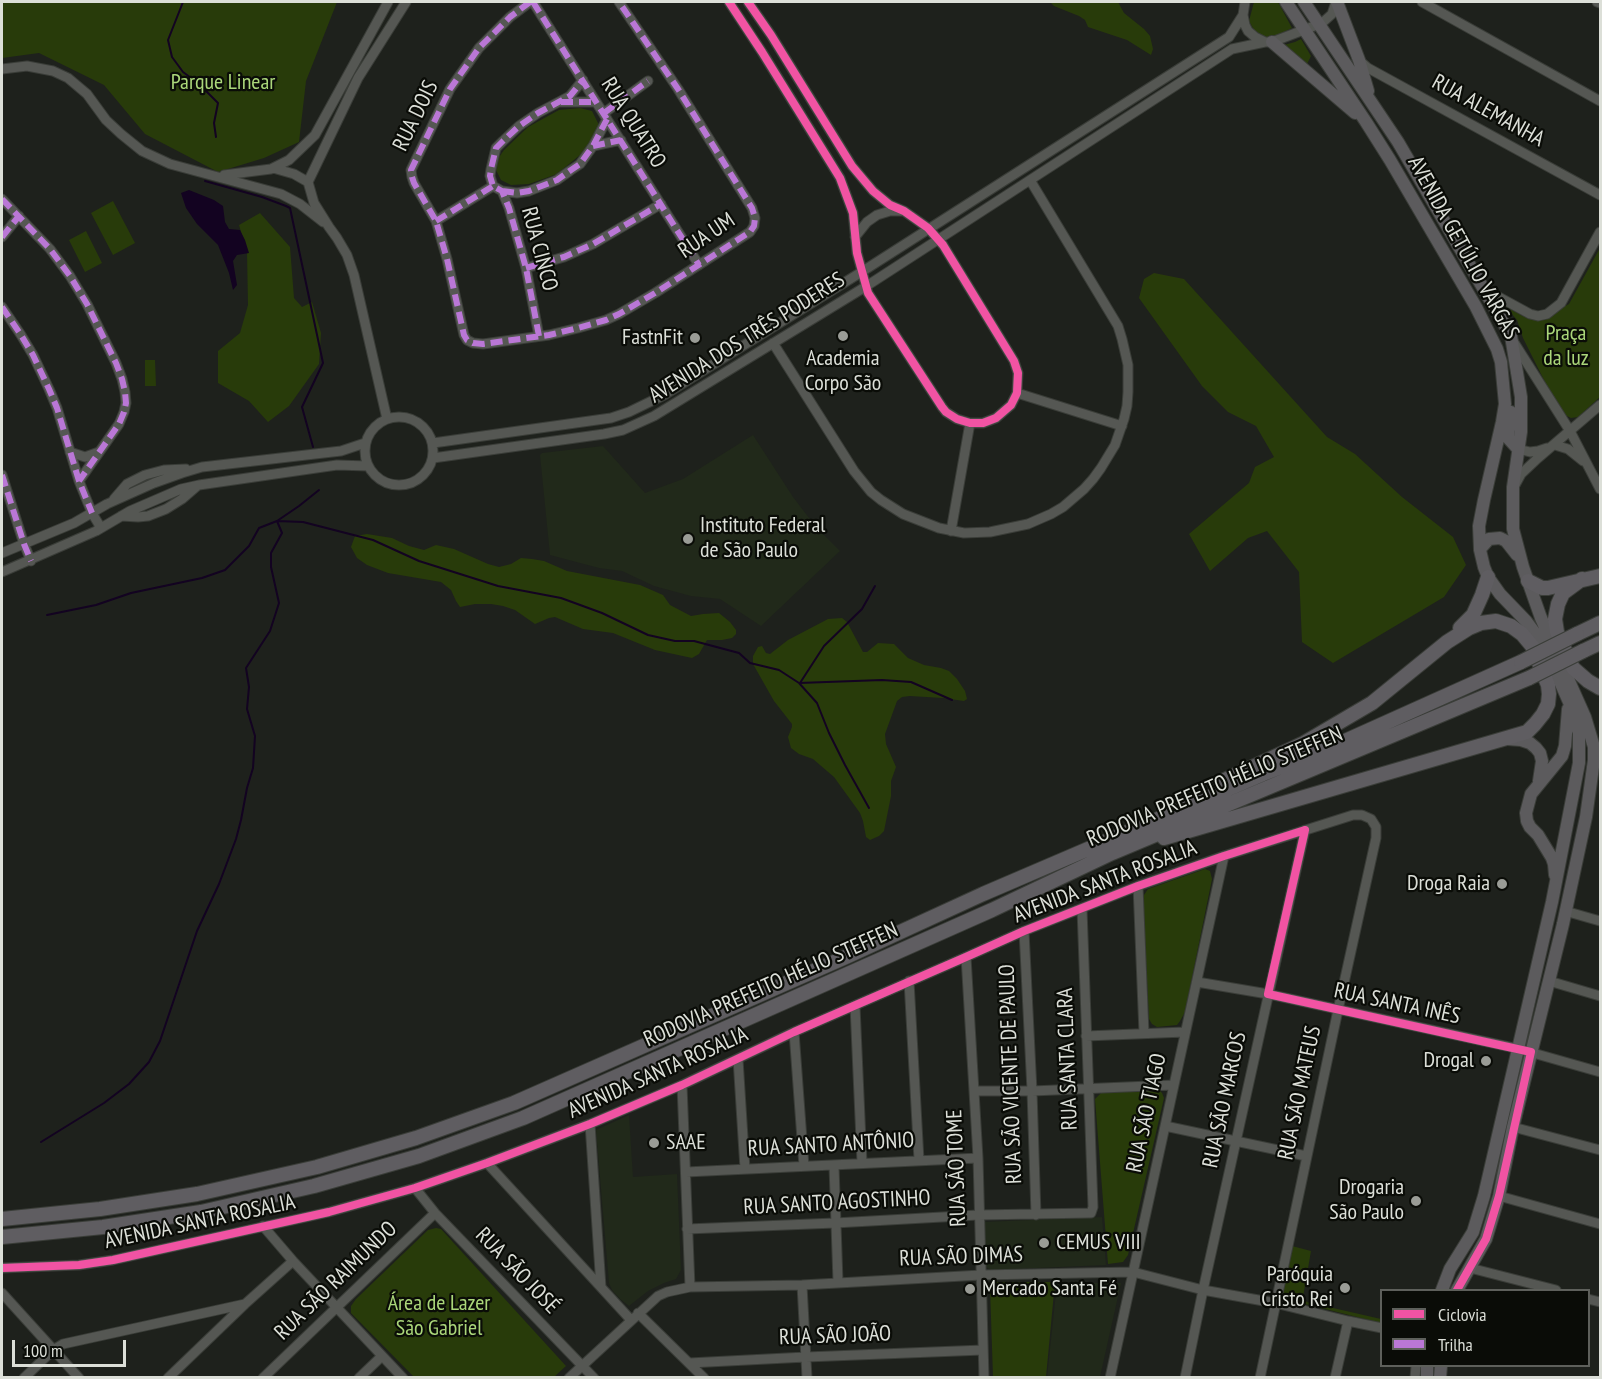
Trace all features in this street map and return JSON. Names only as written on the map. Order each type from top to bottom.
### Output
[{"type":"highway","points":[[1528,581],[1542,588],[1548,588],[1600,576]]},
{"type":"highway","points":[[1430,656],[1473,615],[1488,578]]},
{"type":"highway","points":[[1582,579],[1563,593],[1555,619],[1557,632],[1573,668],[1600,688]]},
{"type":"highway","points":[[1489,621],[1511,626],[1527,639],[1548,685],[1548,704],[1543,714],[1527,732],[1109,846],[1180,800],[1304,743],[1372,703],[1447,642],[1469,628],[1489,621]]},
{"type":"highway","name":"RODOVIA PREFEITO HÉLIO STEFFEN","points":[[2,1237],[103,1227],[201,1212],[314,1186],[419,1156],[523,1118],[992,910],[1109,846],[1263,774],[1334,746],[1521,662],[1600,622]]},
{"type":"highway","name":"RODOVIA PREFEITO HÉLIO STEFFEN","points":[[2,1219],[100,1209],[197,1194],[316,1167],[416,1138],[514,1103],[1109,846],[1529,678],[1600,643]]},
{"type":"main road","name":"AVENIDA GETÚLIO VARGAS","points":[[1286,2],[1366,122],[1476,307],[1501,362],[1505,404],[1479,526],[1480,549],[1488,578]]},
{"type":"main road","name":"AVENIDA GETÚLIO VARGAS","points":[[1304,2],[1398,142],[1510,336],[1521,397],[1521,432],[1513,488],[1514,529],[1541,618],[1585,717],[1597,756],[1549,981],[1525,1051]]},
{"type":"main road","points":[[1337,2],[1359,60],[1372,104]]},
{"type":"main road","points":[[1268,42],[1366,122]]},
{"type":"main road","points":[[1501,362],[1509,376],[1512,410],[1508,438],[1518,449]]},
{"type":"main road","points":[[1480,549],[1489,539],[1500,538],[1506,541],[1522,561]]},
{"type":"main road","points":[[1458,1289],[1486,1239],[1499,1196],[1580,750],[1579,733],[1569,702],[1544,645],[1488,578]]},
{"type":"main road","points":[[1555,885],[1554,864],[1538,835],[1527,821],[1526,813],[1531,794],[1562,756],[1569,702]]},
{"type":"main road","points":[[1585,717],[1600,725]]},
{"type":"main road","points":[[1506,739],[1521,740],[1536,747],[1542,761],[1538,785]]},
{"type":"main road","points":[[1538,835],[1549,839],[1565,839],[1583,828]]},
{"type":"main road","points":[[1470,1268],[1463,1263],[1462,1258],[1472,1236],[1525,1051]]},
{"type":"main road","points":[[1484,1196],[1493,1195],[1489,1216],[1490,1224]]},
{"type":"main road","points":[[1442,1289],[1456,1257],[1472,1236]]},
{"type":"street","points":[[218,176],[272,168],[289,160],[315,135],[388,2]]},
{"type":"street","points":[[387,419],[354,275],[347,255],[314,203],[308,182],[358,78],[406,2]]},
{"type":"street","name":"RUA QUATRO","points":[[532,2],[699,265]]},
{"type":"street","name":"RUA DOIS","points":[[467,340],[460,324],[447,259],[436,221],[412,177],[411,170],[450,88],[478,48],[510,17],[532,2]]},
{"type":"street","name":"RUA UM","points":[[467,340],[483,344],[539,336],[578,328],[613,317],[655,293],[750,231],[755,222],[754,213],[678,89],[619,2]]},
{"type":"street","points":[[729,2],[840,178],[853,213],[856,253],[863,271],[865,287],[942,407],[957,419],[970,423],[983,423],[1002,415],[1011,405],[1017,393],[1018,373],[1014,361],[943,245],[928,228],[873,192],[852,166],[748,2]]},
{"type":"street","name":"AVENIDA DOS TRÊS PODERES","points":[[433,443],[611,418],[664,395],[1229,37],[1243,15],[1245,2]]},
{"type":"street","name":"AVENIDA DOS TRÊS PODERES","points":[[433,458],[604,434],[623,430],[654,417],[865,287],[1232,49],[1268,42],[1318,24],[1329,18],[1337,2]]},
{"type":"street","points":[[1422,2],[1600,101]]},
{"type":"street","points":[[1243,15],[1248,30],[1255,37],[1268,42]]},
{"type":"street","name":"RUA ALEMANHA","points":[[1359,60],[1368,68],[1600,195]]},
{"type":"street","points":[[2,69],[27,66],[68,78],[87,94],[106,120],[142,152],[170,164],[290,198],[329,228]]},
{"type":"street","name":"RUA CINCO","points":[[539,336],[526,268],[509,208],[490,176],[496,148],[519,126],[570,96],[583,80]]},
{"type":"street","points":[[436,221],[498,188],[517,193],[557,180],[580,164],[593,147],[605,116],[648,81]]},
{"type":"street","points":[[558,102],[596,102]]},
{"type":"street","points":[[593,147],[621,140]]},
{"type":"street","points":[[272,168],[294,174],[308,182]]},
{"type":"street","points":[[260,188],[265,175],[272,168]]},
{"type":"street","points":[[773,343],[847,462],[862,482],[881,500],[903,514],[926,525],[951,531],[977,533],[1009,530],[1040,519],[1063,507],[1084,489],[1101,468],[1115,445],[1127,406],[1129,379],[1126,352],[1118,326],[1030,180]]},
{"type":"street","points":[[509,208],[517,193]]},
{"type":"street","points":[[2,199],[50,249],[70,276],[87,304],[122,379],[126,402],[124,412],[101,451],[79,481]]},
{"type":"street","points":[[526,268],[564,257],[593,244],[661,204]]},
{"type":"street","points":[[855,237],[867,222],[877,215],[890,211],[904,211]]},
{"type":"street","points":[[2,237],[19,216]]},
{"type":"street","points":[[1484,289],[1530,314],[1538,316],[1547,314],[1561,303],[1600,232]]},
{"type":"street","points":[[2,307],[21,335],[41,372],[57,408],[79,481],[101,528]]},
{"type":"street","name":"AVENIDA GETÚLIO VARGAS","points":[[1510,336],[1570,431],[1600,489]]},
{"type":"street","points":[[1017,393],[1122,426]]},
{"type":"street","points":[[1513,488],[1527,469],[1600,405]]},
{"type":"street","points":[[398,417],[410,418],[420,424],[428,432],[433,443],[433,458],[429,468],[413,483],[403,485],[392,485],[382,481],[368,466],[365,455],[365,443],[377,424],[398,417]]},
{"type":"street","points":[[951,531],[970,423]]},
{"type":"street","points":[[2,553],[74,523],[123,496],[182,473],[202,467],[341,451],[365,443]]},
{"type":"street","points":[[1518,449],[1530,452],[1554,445],[1568,449],[1588,467]]},
{"type":"street","points":[[70,452],[85,457],[101,451]]},
{"type":"street","points":[[2,572],[101,528],[130,510],[187,487],[337,465],[368,466]]},
{"type":"street","points":[[111,502],[127,483],[145,475],[177,468],[195,470]]},
{"type":"street","points":[[182,473],[187,487]]},
{"type":"street","points":[[2,475],[31,561]]},
{"type":"street","points":[[121,516],[148,516],[166,509],[199,485]]},
{"type":"street","points":[[144,487],[149,502]]},
{"type":"street","points":[[123,496],[130,510]]},
{"type":"street","name":"AVENIDA SANTA ROSALIA","points":[[2,1268],[71,1266],[113,1260],[346,1208],[415,1188],[590,1124],[1024,931],[1138,886],[1353,814],[1371,819]]},
{"type":"street","name":"RUA SÃO MATEUS","points":[[1260,1377],[1376,838],[1376,828],[1371,819]]},
{"type":"street","name":"RUA SÃO MARCOS","points":[[1185,1377],[1305,830]]},
{"type":"street","name":"RUA SÃO TIAGO","points":[[1110,1377],[1224,856]]},
{"type":"street","points":[[1138,886],[1144,1033]]},
{"type":"street","name":"RUA SANTA CLARA","points":[[1082,909],[1093,1207]]},
{"type":"street","points":[[1565,911],[1600,921]]},
{"type":"street","name":"RUA SÃO VICENTE DE PAULO","points":[[1024,931],[1036,1215]]},
{"type":"street","name":"RUA SÃO TOME","points":[[966,957],[978,1158],[984,1377]]},
{"type":"street","points":[[909,981],[919,1160]]},
{"type":"street","points":[[1549,981],[1600,996]]},
{"type":"street","name":"RUA SANTA INÊS","points":[[1197,982],[1268,994],[1525,1051],[1600,1072]]},
{"type":"street","points":[[855,1005],[862,1163]]},
{"type":"street","points":[[794,1032],[804,1166]]},
{"type":"street","points":[[1086,1036],[1185,1032]]},
{"type":"street","points":[[738,1059],[745,1169]]},
{"type":"street","points":[[682,1085],[690,1287]]},
{"type":"street","points":[[974,1091],[1173,1085]]},
{"type":"street","points":[[590,1124],[601,1287]]},
{"type":"street","points":[[1165,1126],[1306,1156]]},
{"type":"street","points":[[1513,1127],[1600,1150]]},
{"type":"street","name":"RUA SANTO ANTÔNIO","points":[[686,1172],[978,1158]]},
{"type":"street","points":[[487,1163],[601,1287],[704,1377]]},
{"type":"street","points":[[834,1166],[838,1282]]},
{"type":"street","name":"RUA SÃO JOSÉ","points":[[415,1188],[435,1213],[594,1377]]},
{"type":"street","points":[[1499,1196],[1600,1224]]},
{"type":"street","name":"RUA SANTO AGOSTINHO","points":[[687,1229],[978,1215],[1091,1213],[1093,1207]]},
{"type":"street","name":"RUA SÃO RAIMUNDO","points":[[263,1377],[435,1213]]},
{"type":"street","points":[[263,1226],[403,1377]]},
{"type":"street","points":[[168,1377],[293,1261]]},
{"type":"street","points":[[1470,1268],[1552,1289]]},
{"type":"street","name":"RUA SÃO DIMAS","points":[[569,1377],[658,1296],[690,1287],[802,1285],[981,1275],[1133,1272],[1203,1290],[1275,1303],[1380,1328]]},
{"type":"street","points":[[802,1285],[807,1377]]},
{"type":"street","points":[[2,1293],[79,1377]]},
{"type":"street","points":[[24,1377],[53,1350],[63,1344],[245,1304]]},
{"type":"street","points":[[1335,1377],[1348,1321]]},
{"type":"street","name":"RUA SÃO JOÃO","points":[[689,1363],[983,1350]]},
{"type":"street","points":[[359,1377],[382,1356]]},
{"type":"shaded area","points":[[189,190],[223,206],[225,222],[229,229],[240,230],[245,240],[249,253],[237,255],[233,261],[237,285],[233,290],[218,245],[197,224],[186,208],[181,193]]},
{"type":"shaded area","name":"Instituto Federal de São Paulo","points":[[753,435],[793,497],[816,527],[840,551],[761,626],[720,599],[691,596],[654,586],[622,571],[599,568],[550,555],[540,455],[542,453],[603,446],[645,493],[683,479]]},
{"type":"shaded area","points":[[629,1115],[633,1177],[677,1174],[681,1270],[676,1279],[648,1291],[629,1306],[612,1290],[609,1283],[596,1130]]},
{"type":"shaded area","name":"CEMUS VIII","points":[[1102,1217],[1106,1265],[991,1270],[986,1267],[983,1222]]},
{"type":"shaded area","points":[[1057,1283],[1121,1283],[1100,1377],[1047,1377]]},
{"type":"green space","name":"Parque Linear","points":[[2,2],[337,2],[306,81],[299,142],[264,158],[218,172],[145,134],[104,85],[39,53],[2,58]]},
{"type":"green space","points":[[1050,2],[1118,2],[1124,13],[1150,36],[1153,49],[1151,55],[1127,40],[1088,27],[1085,20],[1079,16],[1054,6]]},
{"type":"green space","points":[[1254,2],[1278,2],[1292,28],[1274,37],[1262,37],[1255,32],[1249,21]]},
{"type":"green space","points":[[1301,39],[1311,56],[1306,66],[1284,45]]},
{"type":"green space","points":[[580,108],[592,111],[599,125],[594,140],[580,155],[557,174],[529,184],[511,185],[501,180],[496,170],[497,160],[528,127],[559,110]]},
{"type":"green space","points":[[113,201],[135,243],[113,255],[91,213]]},
{"type":"green space","points":[[260,213],[290,247],[294,298],[302,307],[312,302],[321,333],[319,364],[289,406],[268,422],[249,401],[218,383],[218,351],[240,333],[248,305],[247,252],[239,225]]},
{"type":"green space","points":[[86,231],[102,263],[85,272],[69,240]]},
{"type":"green space","name":"Praça da luz","points":[[1600,248],[1600,397],[1578,417],[1571,418],[1565,415],[1547,386],[1523,338],[1517,320],[1504,305],[1531,318],[1569,304]]},
{"type":"green space","points":[[1154,273],[1184,279],[1327,437],[1355,454],[1402,497],[1453,537],[1466,565],[1444,597],[1333,663],[1302,642],[1299,572],[1267,531],[1248,538],[1210,571],[1189,534],[1249,483],[1255,467],[1274,457],[1256,426],[1228,412],[1202,386],[1139,298],[1144,279]]},
{"type":"green space","points":[[145,360],[155,360],[156,386],[145,386]]},
{"type":"green space","points":[[367,534],[392,538],[424,550],[436,545],[454,549],[499,567],[521,558],[532,559],[544,561],[567,571],[640,585],[663,595],[670,605],[691,616],[719,613],[730,622],[736,634],[732,638],[707,640],[699,654],[692,658],[655,650],[613,633],[583,629],[555,617],[535,624],[515,610],[503,606],[475,604],[460,607],[451,590],[441,582],[388,573],[367,565],[357,558],[351,547],[355,536]]},
{"type":"green space","points":[[842,618],[847,622],[863,652],[867,652],[878,643],[894,644],[908,658],[924,665],[949,671],[965,691],[967,699],[964,701],[910,696],[902,697],[897,701],[885,734],[886,744],[896,767],[891,781],[891,796],[884,831],[870,840],[866,837],[860,813],[834,777],[813,759],[791,748],[788,737],[792,724],[774,701],[753,664],[753,656],[758,647],[762,646],[766,653],[770,654],[788,640],[828,619]]},
{"type":"green space","points":[[1205,869],[1210,871],[1212,879],[1185,1012],[1177,1025],[1157,1027],[1149,1019],[1144,895],[1148,889]]},
{"type":"green space","points":[[1158,1089],[1164,1098],[1128,1255],[1123,1262],[1108,1264],[1095,1099],[1101,1093]]},
{"type":"green space","name":"Área de Lazer São Gabriel","points":[[441,1229],[566,1366],[554,1377],[414,1377],[351,1313],[351,1306],[356,1299],[428,1230]]},
{"type":"green space","points":[[1292,1246],[1311,1251],[1303,1297],[1307,1302],[1380,1319],[1380,1323],[1281,1298]]},
{"type":"green space","points":[[997,1282],[1055,1282],[1046,1377],[993,1377],[990,1288]]},
{"type":"waterway","points":[[183,2],[168,40],[172,57],[183,72],[218,103],[214,123],[216,137]]},
{"type":"waterway","points":[[205,181],[262,197],[290,208],[323,363],[302,407],[313,447]]},
{"type":"waterway","points":[[319,490],[277,521],[303,522],[373,540],[419,561],[498,586],[561,598],[602,613],[648,635],[675,641],[694,641],[739,653],[750,663],[779,670],[799,683],[817,703],[829,733],[869,808]]},
{"type":"waterway","points":[[41,1142],[104,1103],[129,1084],[149,1062],[160,1041],[197,931],[219,884],[241,820],[253,768],[255,736],[247,709],[249,687],[246,668],[270,631],[279,603],[271,567],[271,553],[282,533],[277,521],[259,528],[249,546],[225,570],[202,578],[131,593],[96,605],[47,615]]},
{"type":"waterway","points":[[800,683],[824,646],[862,609],[875,586]]},
{"type":"waterway","points":[[799,683],[882,680],[911,682],[952,700]]},
{"type":"marked path","points":[[530,2],[510,17],[479,48],[450,89],[411,170],[414,183],[436,221],[464,335],[473,343],[483,344],[549,335],[606,320],[655,293],[750,232],[754,226],[755,218],[752,208],[678,89],[619,2]]},
{"type":"marked path","points":[[533,2],[699,265]]},
{"type":"marked path","points":[[539,336],[526,268],[509,208],[502,191],[493,186],[490,176],[491,169],[496,148],[503,141],[538,113],[570,96],[583,80]]},
{"type":"marked path","points":[[604,113],[648,81]]},
{"type":"marked path","points":[[561,102],[596,102]]},
{"type":"marked path","points":[[502,191],[517,193],[529,191],[557,180],[580,164],[593,146],[607,119]]},
{"type":"marked path","points":[[593,146],[621,140]]},
{"type":"marked path","points":[[436,221],[493,186]]},
{"type":"marked path","points":[[2,199],[50,249],[70,276],[87,304],[122,379],[126,403],[119,424],[79,481]]},
{"type":"marked path","points":[[526,268],[564,257],[593,244],[661,204]]},
{"type":"marked path","points":[[2,237],[19,216]]},
{"type":"marked path","points":[[2,307],[33,355],[49,389],[92,513]]},
{"type":"marked path","points":[[2,475],[31,561]]},
{"type":"cycle path","points":[[729,2],[840,178],[853,213],[857,253],[868,293],[946,412],[970,423],[983,423],[996,418],[1011,405],[1017,393],[1018,373],[1014,361],[943,245],[928,228],[904,211],[890,205],[873,191],[852,166],[748,2]]},
{"type":"cycle path","points":[[1305,830],[1268,994],[1531,1052],[1499,1196],[1486,1239],[1458,1289]]},
{"type":"cycle path","points":[[2,1268],[79,1265],[113,1260],[329,1212],[415,1188],[590,1124],[1024,931],[1138,886],[1305,830]]},
{"type":"place","name":"Academia Corpo São","points":[[843,336]]},
{"type":"place","name":"FastnFit","points":[[695,338]]},
{"type":"place","name":"Instituto Federal de São Paulo","points":[[688,539]]},
{"type":"place","name":"Droga Raia","points":[[1502,884]]},
{"type":"place","name":"Drogal","points":[[1486,1061]]},
{"type":"place","name":"SAAE","points":[[654,1143]]},
{"type":"place","name":"Drogaria São Paulo","points":[[1416,1201]]},
{"type":"place","name":"CEMUS VIII","points":[[1044,1243]]},
{"type":"place","name":"Paróquia Cristo Rei","points":[[1345,1288]]},
{"type":"place","name":"Mercado Santa Fé","points":[[970,1289]]}]
